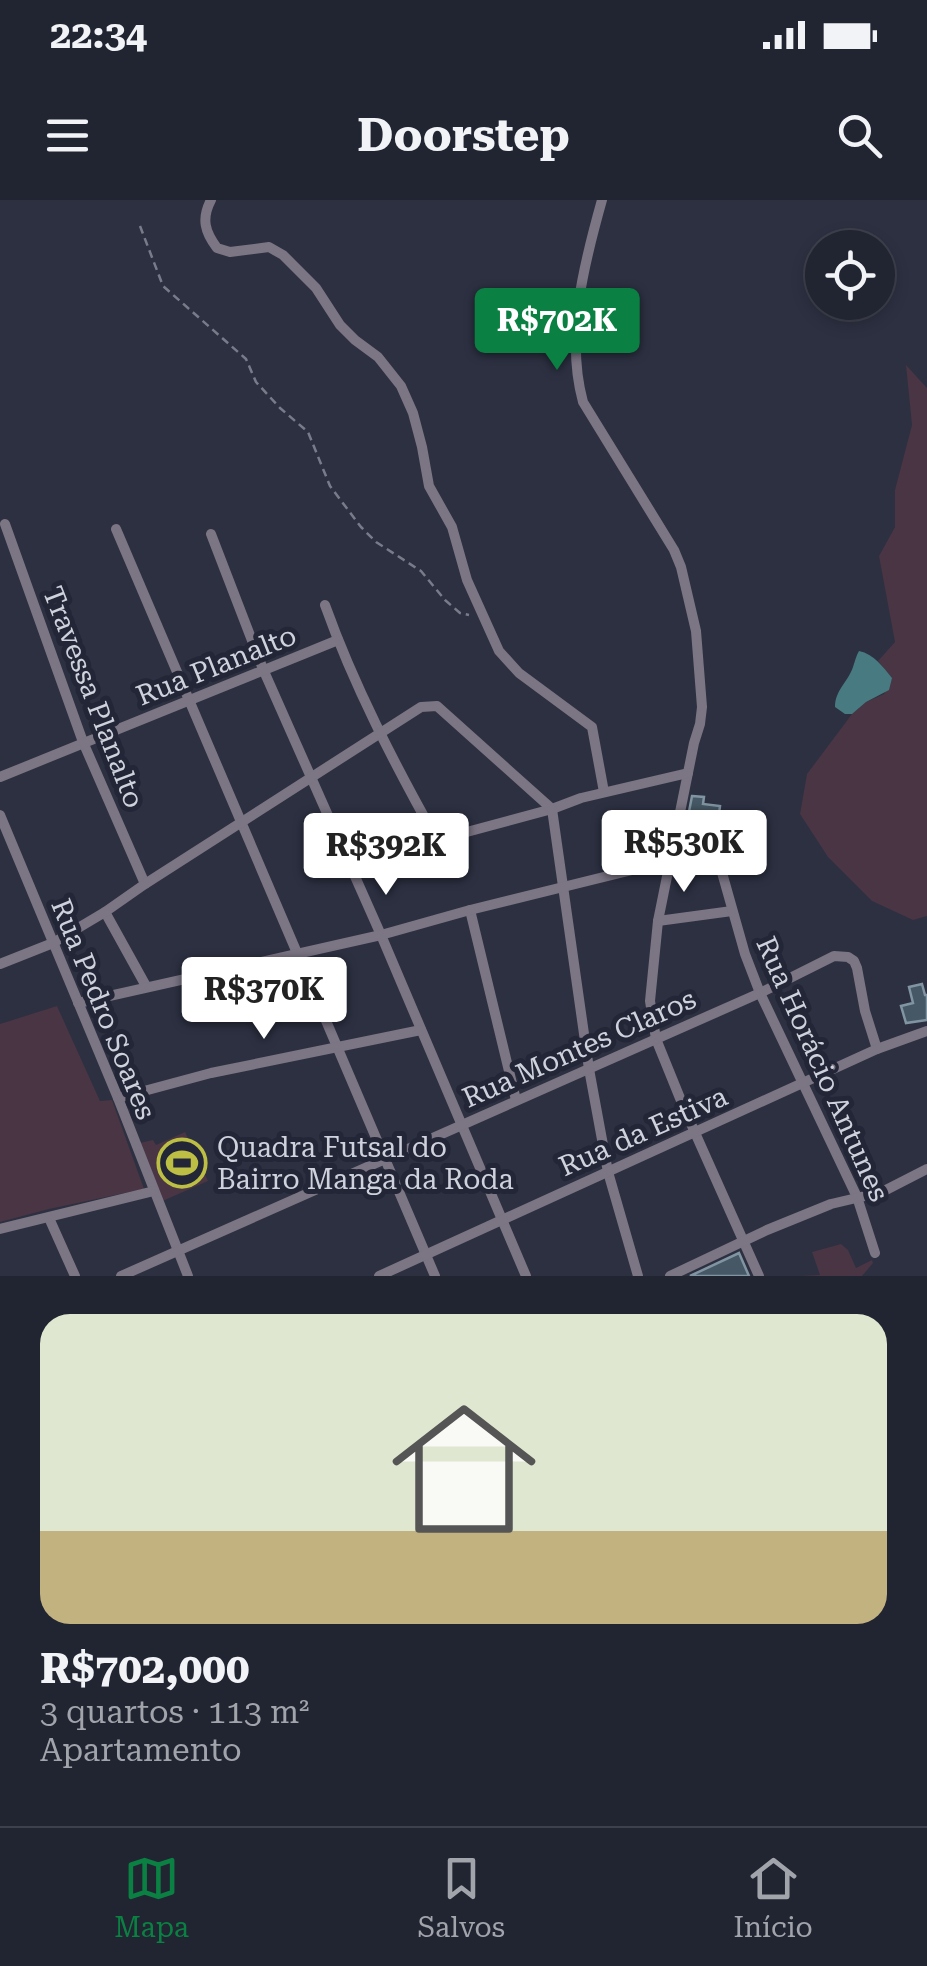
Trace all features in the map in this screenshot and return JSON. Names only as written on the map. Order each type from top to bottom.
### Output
[{"type":"street","points":[[211,200],[205,211],[205,228],[217,248],[230,252],[268,247],[283,255],[316,288],[340,324],[378,357],[401,386],[413,414],[429,486],[452,528],[467,580],[499,651],[519,672],[592,728],[604,792]]},
{"type":"street","points":[[602,200],[585,259],[577,330],[578,385],[583,402],[681,567],[696,631],[702,707],[658,921],[650,1001],[656,1039],[760,1276]]},
{"type":"street","name":"Travessa Planalto","points":[[4,524],[84,742],[145,884]]},
{"type":"street","points":[[116,528],[435,1276]]},
{"type":"street","points":[[211,534],[262,669],[381,934],[526,1276]]},
{"type":"street","points":[[325,605],[381,732],[437,840]]},
{"type":"street","name":"Rua Planalto","points":[[0,777],[338,640]]},
{"type":"street","points":[[0,964],[53,942],[106,912],[420,707],[437,706],[552,809],[589,1069],[608,1172],[638,1276]]},
{"type":"street","points":[[352,870],[437,840],[604,792],[688,774]]},
{"type":"street","name":"Rua Pedro Soares","points":[[0,816],[188,1276]]},
{"type":"street","name":"Rua Horácio Antunes","points":[[669,862],[705,852],[716,856],[760,992],[857,1196],[876,1253]]},
{"type":"street","points":[[78,1002],[381,934],[669,862]]},
{"type":"street","points":[[470,910],[516,1100]]},
{"type":"street","points":[[658,921],[732,911]]},
{"type":"street","points":[[106,912],[146,986]]},
{"type":"street","name":"Rua Montes Claros","points":[[121,1276],[834,956],[854,961],[876,1049]]},
{"type":"street","points":[[118,1098],[420,1030]]},
{"type":"street","name":"Rua da Estiva","points":[[379,1276],[876,1049],[927,1032]]},
{"type":"street","points":[[670,1276],[783,1224],[857,1196],[882,1192],[927,1169]]},
{"type":"street","points":[[0,1229],[154,1191]]},
{"type":"street","points":[[49,1218],[75,1276]]},
{"type":"path","points":[[140,226],[163,286],[246,359],[256,382],[308,432],[330,486],[360,528],[421,571],[460,613],[481,613]]},
{"type":"shaded area","points":[[906,365],[927,388],[927,916],[913,920],[872,901],[828,857],[800,814],[807,774],[852,714],[884,694],[892,678],[878,661],[895,642],[879,556],[895,527],[895,490],[912,425]]},
{"type":"shaded area","points":[[859,651],[874,658],[892,678],[889,690],[852,714],[845,714],[835,707],[836,701]]},
{"type":"shaded area","points":[[57,1006],[100,1101],[112,1100],[144,1189],[0,1222],[0,1024]]},
{"type":"shaded area","points":[[185,1132],[208,1181],[158,1203],[135,1144],[153,1140],[156,1145]]},
{"type":"shaded area","points":[[841,1244],[856,1268],[872,1260],[862,1276],[801,1276],[820,1275],[812,1252]]},
{"type":"building","points":[[692,796],[704,797],[703,804],[720,806],[719,814],[708,812],[708,828],[727,829],[727,840],[694,841],[694,846],[682,848]]},
{"type":"building","points":[[922,984],[927,995],[927,1020],[906,1023],[901,1006],[913,1003],[909,987]]},
{"type":"building","points":[[739,1253],[749,1276],[690,1276]]},
{"type":"place","name":"Quadra Futsal do Bairro Manga da Roda","points":[[182,1163]]}]
